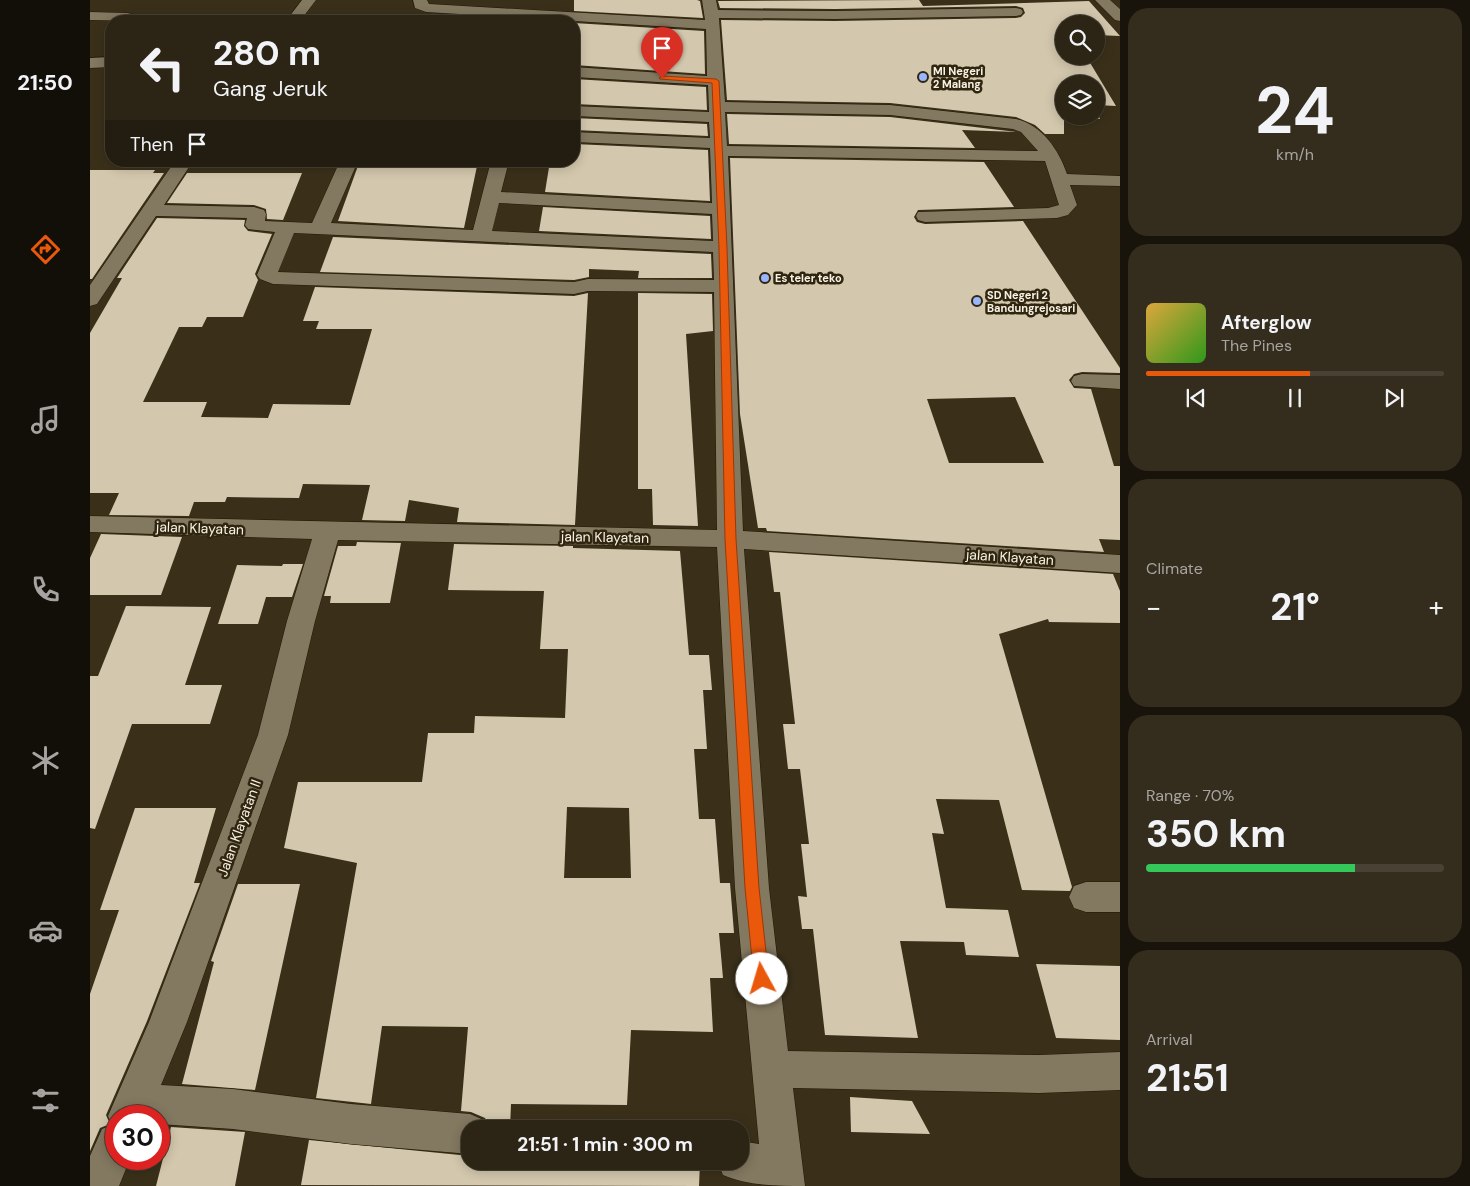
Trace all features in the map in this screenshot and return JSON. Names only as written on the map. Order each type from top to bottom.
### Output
[{"type":"street","points":[[298,15],[309,0]]},
{"type":"street","points":[[420,0],[420,5],[426,8],[521,14],[711,13],[834,15],[1016,12]]},
{"type":"street","points":[[521,14],[533,0]]},
{"type":"street","points":[[984,0],[994,12]]},
{"type":"street","points":[[1102,0],[1120,17]]},
{"type":"street","points":[[711,13],[716,81],[723,248],[730,539],[752,888],[784,1177],[749,1165]]},
{"type":"street","points":[[90,16],[105,16]]},
{"type":"street","points":[[90,63],[105,62]]},
{"type":"street","points":[[580,72],[716,81]]},
{"type":"street","points":[[580,112],[890,110],[1016,124],[1027,128],[1052,156],[1068,205],[1065,210],[1059,213],[925,216]]},
{"type":"street","points":[[580,137],[718,147],[1052,156]]},
{"type":"street","points":[[90,300],[180,167]]},
{"type":"street","points":[[319,229],[347,167]]},
{"type":"street","points":[[480,236],[498,167]]},
{"type":"street","points":[[1059,179],[1120,181]]},
{"type":"street","points":[[491,197],[568,199],[626,205],[721,209]]},
{"type":"street","points":[[151,210],[254,213],[256,214],[255,225],[287,228],[723,248]]},
{"type":"street","points":[[287,228],[268,270],[267,275],[272,278],[574,288],[588,286],[724,286]]},
{"type":"street","points":[[1082,380],[1120,382]]},
{"type":"street","name":"jalan Klayatan","points":[[91,526],[730,539],[1120,564]]},
{"type":"street","name":"Jalan Klayatan II","points":[[133,1105],[168,1022],[273,735],[301,620],[327,531]]},
{"type":"street","points":[[1086,897],[1120,897]]},
{"type":"street","points":[[771,1069],[1039,1074],[1120,1071]]},
{"type":"street","points":[[170,1110],[233,1109],[351,1124],[461,1133]]},
{"type":"street","points":[[98,1186],[105,1169]]},
{"type":"building","points":[[574,0],[697,0],[700,1],[703,18],[574,11]]},
{"type":"building","points":[[919,0],[923,6],[1089,1],[1101,15],[1055,15],[1055,65],[1091,65],[1097,75],[1055,75],[1055,125],[1064,125],[1064,134],[1045,134],[1035,125],[1016,117],[890,103],[727,100],[721,20],[835,21],[1016,18],[1021,17],[1025,13],[1023,8],[1016,6],[835,9],[720,8],[718,1]]},
{"type":"building","points":[[1105,19],[1120,36],[1105,35]]},
{"type":"building","points":[[580,23],[704,31],[705,74],[580,65]]},
{"type":"building","points":[[580,79],[706,87],[707,110],[580,104]]},
{"type":"building","points":[[1105,88],[1116,106],[1105,105]]},
{"type":"building","points":[[727,114],[890,117],[1017,132],[962,130],[975,148],[729,144]]},
{"type":"building","points":[[580,118],[707,124],[708,136],[580,130]]},
{"type":"building","points":[[580,144],[708,150],[710,201],[545,192],[549,167],[580,167]]},
{"type":"building","points":[[730,158],[984,162],[1014,207],[918,210],[914,217],[917,222],[925,224],[1023,221],[1120,368],[1120,373],[1082,372],[1074,374],[1069,380],[1074,388],[1091,389],[1114,466],[1120,466],[1120,540],[1099,539],[1104,552],[767,531],[766,528],[758,528],[740,414]],"holes":[[[1015,397],[1044,463],[949,463],[927,399]]]},
{"type":"building","points":[[358,167],[477,167],[464,228],[338,221]]},
{"type":"building","points":[[90,170],[155,170],[153,173],[164,173],[92,279],[90,279]]},
{"type":"building","points":[[187,173],[302,173],[283,220],[267,219],[266,209],[254,205],[167,203]]},
{"type":"building","points":[[543,207],[710,216],[711,239],[539,231]]},
{"type":"building","points":[[157,218],[245,220],[244,226],[248,231],[272,234],[255,274],[258,280],[243,317],[207,317],[202,327],[179,327],[143,402],[207,402],[201,417],[268,418],[273,404],[350,405],[372,329],[316,329],[319,321],[303,321],[315,287],[574,296],[588,293],[575,525],[457,522],[459,508],[409,500],[405,521],[362,520],[370,485],[303,484],[299,498],[227,497],[225,502],[194,502],[189,516],[109,515],[119,493],[90,493],[90,333],[122,278],[117,278]]},
{"type":"building","points":[[333,237],[711,254],[712,278],[638,278],[639,271],[589,269],[589,277],[574,280],[320,272]]},
{"type":"building","points":[[638,293],[712,294],[713,331],[686,334],[698,526],[653,525],[652,489],[638,489]]},
{"type":"building","points":[[101,534],[182,537],[161,595],[90,595],[90,558]]},
{"type":"building","points":[[357,542],[401,543],[390,603],[330,603],[331,596],[324,596],[338,546],[356,546]]},
{"type":"building","points":[[454,544],[573,546],[573,548],[680,551],[689,655],[709,655],[712,690],[703,690],[707,749],[694,749],[699,819],[715,819],[720,883],[730,883],[734,933],[719,933],[723,978],[710,978],[713,1032],[631,1030],[627,1105],[511,1104],[510,1120],[486,1120],[471,1112],[461,1111],[468,1027],[382,1026],[371,1104],[316,1098],[357,863],[284,848],[298,782],[422,782],[428,733],[474,733],[475,716],[565,718],[568,649],[540,649],[544,591],[448,590]],"holes":[[[567,807],[629,808],[631,878],[564,878]]]},
{"type":"building","points":[[769,552],[1113,574],[1120,591],[1120,623],[1049,622],[1048,619],[999,634],[1072,887],[1070,891],[1022,890],[999,800],[936,799],[944,834],[932,833],[946,908],[1008,910],[1019,957],[966,955],[964,942],[900,941],[918,1038],[825,1035],[813,929],[802,929],[798,896],[807,897],[801,844],[809,844],[800,769],[788,769],[783,724],[795,724],[780,592],[774,592]]},
{"type":"building","points":[[283,564],[303,564],[292,597],[266,597],[258,624],[218,624],[237,565],[282,566]]},
{"type":"building","points":[[126,606],[211,607],[185,685],[222,685],[210,724],[132,724],[95,829],[90,828],[90,676],[98,676]]},
{"type":"building","points":[[135,808],[216,808],[194,883],[200,883],[147,1021],[110,1105],[105,1105],[105,1126],[100,1128],[90,1151],[90,994],[119,910],[100,910]]},
{"type":"building","points":[[238,884],[300,884],[255,1090],[182,1084],[214,962],[211,961]]},
{"type":"building","points":[[1036,964],[1120,966],[1120,1040],[1056,1038]]},
{"type":"building","points":[[850,1097],[912,1101],[930,1134],[851,1132]]},
{"type":"building","points":[[171,1127],[245,1132],[235,1186],[156,1186],[160,1170],[170,1170]]},
{"type":"building","points":[[309,1140],[461,1155],[461,1170],[700,1170],[699,1186],[301,1185]]},
{"type":"place","name":"MI Negeri 2 Malang","points":[[923,77]]},
{"type":"place","name":"Es teler teko","points":[[765,278]]},
{"type":"place","name":"SD Negeri 2 Bandungrejosari","points":[[977,301]]},
{"type":"route","points":[[662,78],[716,81],[723,248],[730,539],[752,888],[762,979]]}]
